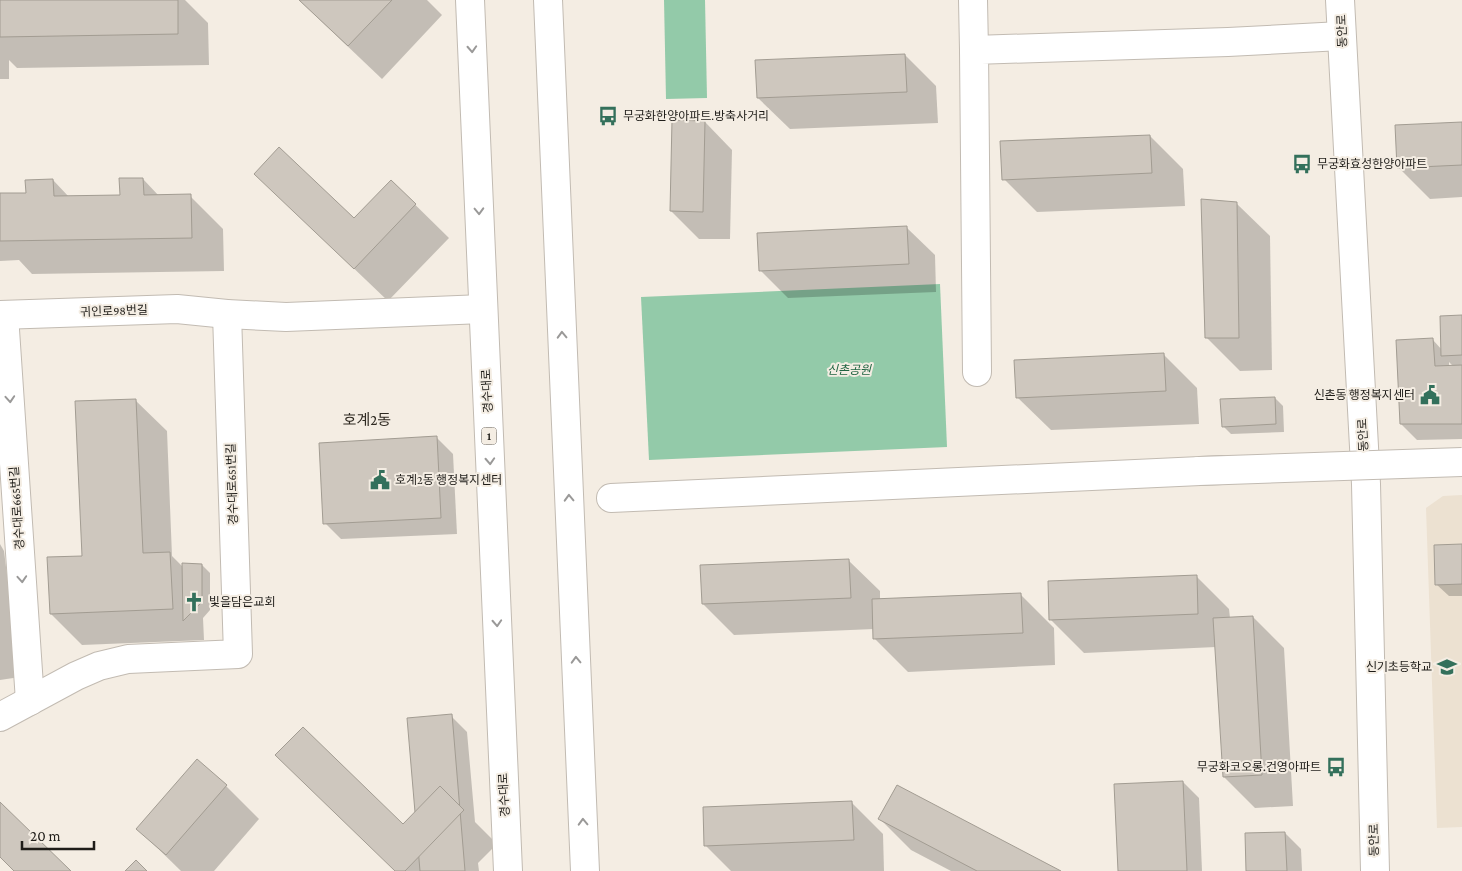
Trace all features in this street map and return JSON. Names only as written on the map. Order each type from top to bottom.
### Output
[{"type":"street","name":"경수대로","points":[[470,0],[508,871]]},
{"type":"street","points":[[548,0],[585,871]]},
{"type":"street","points":[[973,0],[977,372]]},
{"type":"street","name":"동안로","points":[[1340,0],[1366,484],[1375,871]]},
{"type":"street","points":[[974,50],[1342,36]]},
{"type":"street","name":"귀인로98번길","points":[[2,315],[176,309],[286,317],[483,309]]},
{"type":"street","name":"경수대로651번길","points":[[30,701],[99,666],[128,660],[238,654],[227,314]]},
{"type":"street","name":"경수대로665번길","points":[[2,315],[30,701]]},
{"type":"street","points":[[1399,468],[1462,463]]},
{"type":"street","points":[[1199,471],[1462,463]]},
{"type":"street","points":[[611,498],[1318,466]]},
{"type":"street","points":[[0,717],[30,701]]},
{"type":"shaded area","name":"신기초등학교","points":[[1462,495],[1462,827],[1437,828],[1426,508],[1443,496]]},
{"type":"green space","points":[[664,0],[705,0],[707,98],[666,99]]},
{"type":"green space","name":"신촌공원","points":[[940,284],[947,447],[649,460],[641,297]]},
{"type":"building","points":[[0,0],[178,0],[178,34],[0,37]]},
{"type":"building","points":[[299,0],[392,0],[348,46]]},
{"type":"building","points":[[905,54],[907,92],[757,98],[755,60]]},
{"type":"building","points":[[672,120],[705,121],[703,212],[670,211]]},
{"type":"building","points":[[1462,122],[1462,165],[1397,168],[1395,125]]},
{"type":"building","points":[[1150,135],[1152,173],[1002,180],[1000,141]]},
{"type":"building","points":[[279,147],[354,218],[391,180],[416,204],[354,269],[254,174]]},
{"type":"building","points":[[119,178],[143,178],[144,195],[191,194],[192,238],[0,241],[0,193],[26,193],[25,180],[53,179],[54,196],[120,195]]},
{"type":"building","points":[[1201,199],[1237,202],[1239,338],[1205,338]]},
{"type":"building","points":[[907,226],[909,264],[759,271],[757,233]]},
{"type":"building","points":[[1462,315],[1462,355],[1441,356],[1440,316]]},
{"type":"building","name":"신촌동 행정복지센터","points":[[1433,338],[1435,366],[1462,365],[1462,424],[1400,424],[1396,340]]},
{"type":"building","points":[[1164,353],[1166,391],[1016,398],[1014,360]]},
{"type":"building","points":[[1275,397],[1276,424],[1222,427],[1220,399]]},
{"type":"building","points":[[136,399],[143,553],[170,552],[173,609],[50,614],[47,557],[82,556],[75,401]]},
{"type":"building","name":"호계2동 행정복지센터","points":[[437,436],[441,518],[323,524],[319,443]]},
{"type":"building","points":[[1462,544],[1462,584],[1435,585],[1434,545]]},
{"type":"building","points":[[849,559],[851,598],[702,604],[700,565]]},
{"type":"building","points":[[182,563],[202,564],[202,602],[183,621]]},
{"type":"building","points":[[1197,575],[1198,614],[1049,620],[1048,581]]},
{"type":"building","points":[[1021,593],[1023,633],[873,639],[872,599]]},
{"type":"building","points":[[1253,616],[1262,775],[1223,777],[1213,618]]},
{"type":"building","points":[[452,714],[465,871],[420,871],[407,718]]},
{"type":"building","points":[[303,727],[403,824],[440,786],[464,810],[405,871],[395,871],[275,755]]},
{"type":"building","points":[[197,759],[227,785],[166,855],[136,829]]},
{"type":"building","points":[[1183,781],[1187,871],[1118,871],[1114,784]]},
{"type":"building","points":[[897,785],[1061,871],[977,871],[878,819]]},
{"type":"building","points":[[852,801],[854,840],[704,846],[703,807]]},
{"type":"building","points":[[0,802],[71,871],[14,871],[0,857]]},
{"type":"building","points":[[1285,832],[1287,871],[1246,871],[1245,833]]},
{"type":"building","points":[[136,860],[147,871],[125,871]]},
{"type":"place","name":"무궁화한양아파트.방축사거리","points":[[608,116]]},
{"type":"place","name":"무궁화효성한양아파트","points":[[1302,164]]},
{"type":"place","name":"신촌동 행정복지센터","points":[[1430,395]]},
{"type":"place","name":"호계2동 행정복지센터","points":[[380,480]]},
{"type":"place","name":"빛을담은교회","points":[[194,602]]},
{"type":"place","name":"신기초등학교","points":[[1447,667]]},
{"type":"place","name":"무궁화코오롱.건영아파트","points":[[1336,767]]},
{"type":"district","name":"호계2동","points":[[367,420]]}]
